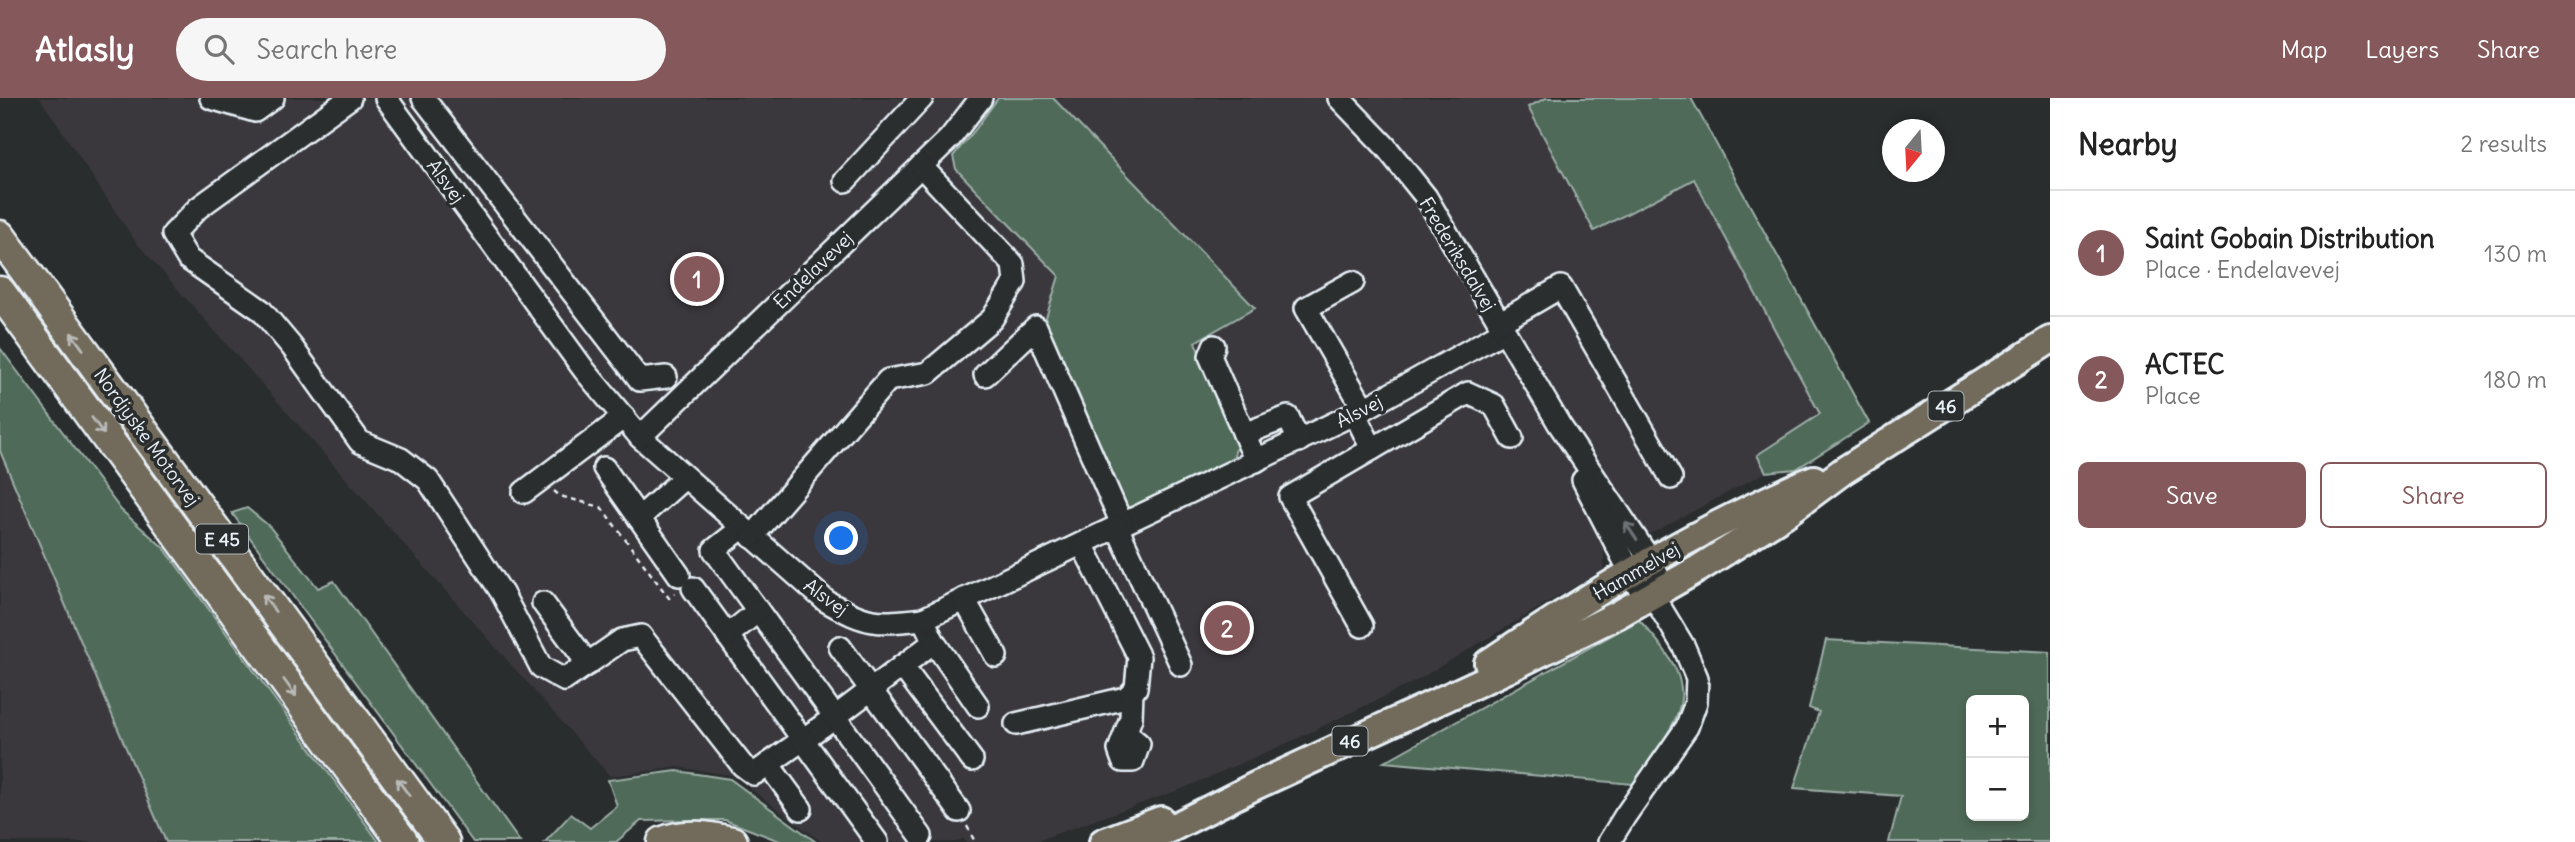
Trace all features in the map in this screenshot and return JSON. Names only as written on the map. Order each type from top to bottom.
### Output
[{"type":"highway","name":"Nordjyske Motorvej","points":[[0,236],[444,842]]},
{"type":"highway","name":"Nordjyske Motorvej","points":[[0,292],[403,842]]},
{"type":"highway","points":[[663,842],[707,836],[732,842]]},
{"type":"main road","name":"Hammelvej","points":[[1144,842],[1255,786],[1506,670],[1617,615],[1648,580],[1698,569],[1785,514],[1843,471],[2050,340]]},
{"type":"main road","name":"Hammelvej","points":[[1444,697],[1489,662],[1648,580],[1756,504],[1843,471]]},
{"type":"main road","name":"Hammelvej","points":[[1103,842],[1255,786]]},
{"type":"street","points":[[211,98],[255,111],[273,98]]},
{"type":"street","points":[[350,98],[198,208],[173,234],[188,259],[261,310],[292,347],[360,442],[401,458],[428,480],[502,593],[541,667],[564,680],[622,640],[641,636],[742,765],[754,774],[934,642]]},
{"type":"street","name":"Alsvej","points":[[386,98],[585,371],[640,437],[826,601],[855,617],[882,623],[923,619],[1360,411],[1414,382],[1561,286],[1671,478]]},
{"type":"street","points":[[423,98],[640,380],[666,377]]},
{"type":"street","points":[[845,181],[922,98]]},
{"type":"street","name":"Endelavevej","points":[[640,437],[950,138],[981,98]]},
{"type":"street","name":"Frederiksdalvej","points":[[1339,98],[1385,146],[1426,197],[1648,580],[1675,629],[1697,678],[1696,702],[1687,727],[1609,842]]},
{"type":"street","points":[[921,166],[1013,264],[1015,282],[992,319],[928,373],[888,380],[747,532],[715,550],[921,835]]},
{"type":"street","points":[[1353,282],[1306,308],[1360,411],[1372,449]]},
{"type":"street","points":[[985,375],[1036,327],[1119,526],[1181,665]]},
{"type":"street","points":[[1214,346],[1210,356],[1256,461]]},
{"type":"street","points":[[1414,382],[1431,414]]},
{"type":"street","points":[[1362,625],[1290,497],[1468,393],[1494,405],[1512,438]]},
{"type":"street","points":[[524,492],[624,417]]},
{"type":"street","points":[[1244,434],[1288,417],[1299,441]]},
{"type":"street","points":[[604,468],[877,842]]},
{"type":"street","points":[[639,518],[684,478]]},
{"type":"street","points":[[1016,724],[1126,698],[1136,688],[1139,657],[1082,544]]},
{"type":"street","points":[[964,599],[996,656]]},
{"type":"street","points":[[542,603],[588,664]]},
{"type":"street","points":[[727,636],[758,611]]},
{"type":"street","points":[[923,619],[934,642],[978,706]]},
{"type":"street","points":[[840,647],[959,811]]},
{"type":"street","points":[[902,666],[971,760]]},
{"type":"street","points":[[1127,734],[1132,692]]},
{"type":"street","points":[[768,764],[801,809]]},
{"type":"shaded area","points":[[40,98],[1664,98],[1850,427],[1654,532],[1604,547],[1604,569],[1414,682],[1296,739],[1184,788],[1033,842],[966,842],[964,838],[955,842],[822,842],[732,775],[678,767],[610,776],[136,242]]},
{"type":"shaded area","points":[[0,451],[166,842],[0,842]]},
{"type":"green space","points":[[998,98],[1053,98],[1255,308],[1195,342],[1237,445],[1233,459],[1120,512],[1044,324],[1059,276],[956,169],[953,156]]},
{"type":"green space","points":[[1546,98],[1691,98],[1869,423],[1796,469],[1766,472],[1757,455],[1820,414],[1694,179],[1594,231],[1528,107]]},
{"type":"green space","points":[[0,348],[121,510],[164,548],[379,842],[166,842],[0,451]]},
{"type":"green space","points":[[247,508],[269,526],[318,588],[334,581],[520,842],[473,842],[232,513]]},
{"type":"green space","points":[[1639,620],[1661,645],[1674,666],[1681,685],[1681,702],[1665,738],[1633,784],[1384,762]]},
{"type":"green space","points":[[1826,640],[2050,652],[2050,842],[1889,842],[1901,796],[1794,788],[1819,712],[1809,708]]},
{"type":"green space","points":[[677,771],[730,779],[816,842],[782,842],[725,820],[690,820],[641,821],[616,842],[545,842],[571,814],[590,828],[617,806],[608,780]]},
{"type":"place","name":"Saint Gobain Distribution","points":[[697,279]]},
{"type":"place","name":"ACTEC","points":[[1227,628]]}]
